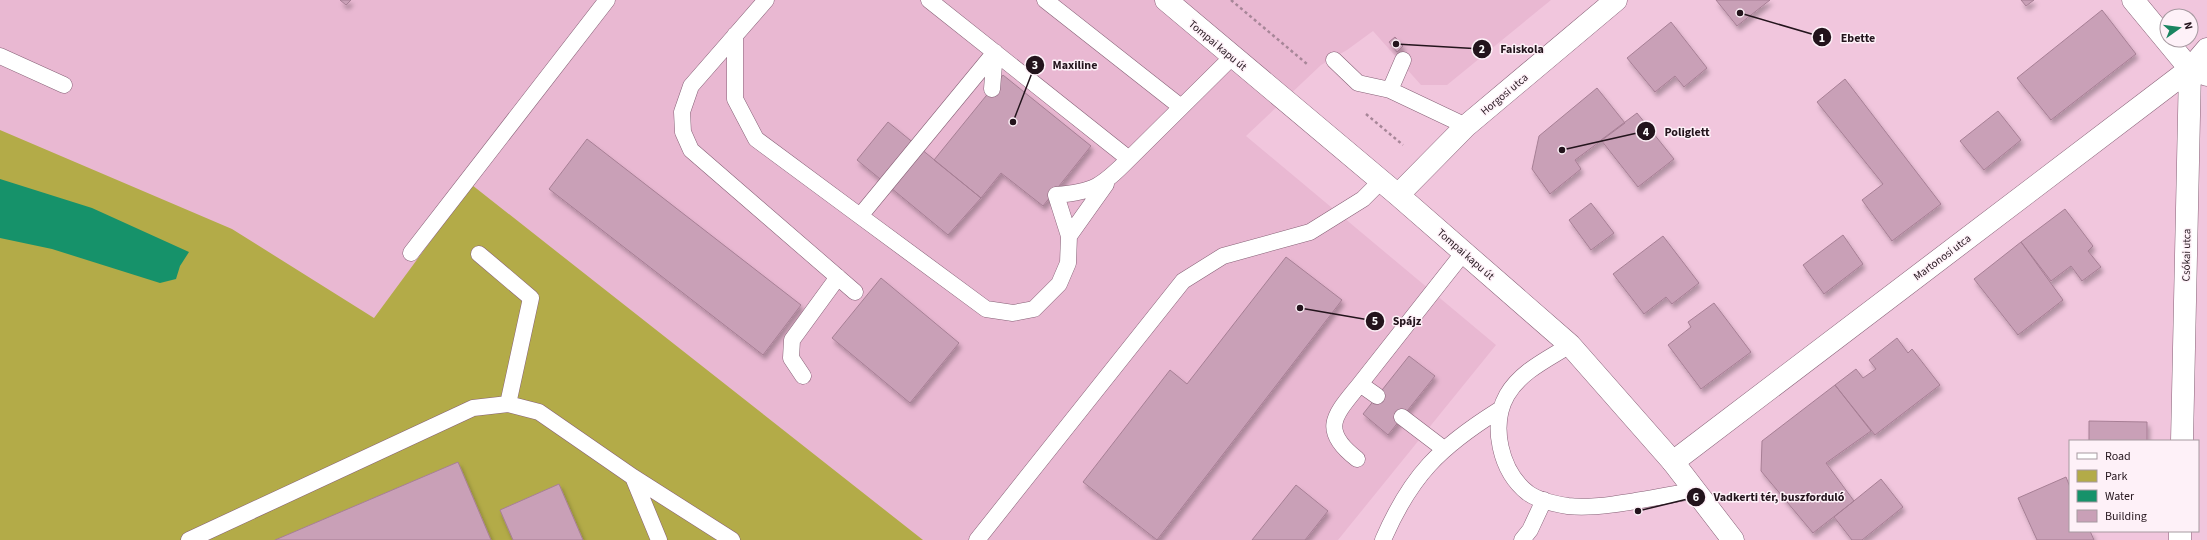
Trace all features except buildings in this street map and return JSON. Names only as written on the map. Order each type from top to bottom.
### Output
[{"type":"street","name":"Tompai kapu út","points":[[1166,0],[1232,57],[1398,194],[1570,345],[1673,462],[1732,540]]},
{"type":"street","name":"Horgosi utca","points":[[1398,194],[1466,126],[1616,0]]},
{"type":"street","points":[[2133,0],[2198,72]]},
{"type":"street","name":"Martonosi utca","points":[[1673,462],[2198,72],[2207,48]]},
{"type":"street","name":"Csókai utca","points":[[2182,440],[2198,72]]},
{"type":"lane","points":[[411,253],[607,0]]},
{"type":"lane","points":[[766,0],[691,86],[682,112],[683,132],[691,150],[855,292]]},
{"type":"lane","points":[[929,0],[1129,159]]},
{"type":"lane","points":[[1045,0],[1181,107]]},
{"type":"lane","points":[[735,35],[735,99],[756,139],[986,309],[1013,312],[1034,309],[1059,284],[1068,263],[1069,236],[1056,195],[1090,191],[1110,178]]},
{"type":"lane","points":[[860,216],[996,52]]},
{"type":"lane","points":[[992,89],[996,52]]},
{"type":"lane","points":[[0,56],[64,85]]},
{"type":"lane","points":[[1069,236],[1110,178],[1232,57]]},
{"type":"lane","points":[[1334,60],[1358,83],[1390,90],[1466,126]]},
{"type":"lane","points":[[1390,90],[1403,60]]},
{"type":"lane","points":[[977,540],[1183,281],[1223,256],[1310,232],[1363,199],[1381,181]]},
{"type":"lane","points":[[1358,459],[1342,447],[1334,429],[1337,413],[1464,252]]},
{"type":"lane","points":[[479,254],[531,298],[508,404]]},
{"type":"lane","points":[[803,376],[791,358],[792,340],[838,277]]},
{"type":"lane","points":[[1570,345],[1524,373],[1508,393],[1500,410],[1497,429],[1508,467],[1518,484],[1530,494],[1544,500],[1568,506],[1587,507],[1694,491]]},
{"type":"lane","points":[[1360,384],[1377,396]]},
{"type":"lane","points":[[189,540],[473,408],[508,404],[539,412],[633,477],[732,540]]},
{"type":"lane","points":[[1383,540],[1410,486],[1444,449],[1466,431],[1500,410]]},
{"type":"lane","points":[[1402,417],[1444,449]]},
{"type":"lane","points":[[633,477],[659,540]]},
{"type":"lane","points":[[1530,537],[1544,500]]},
{"type":"shaded area","points":[[0,0],[1551,0],[1447,85],[1421,85],[1373,31],[1347,50],[1321,65],[1246,136],[1496,345],[1338,540],[0,540]],"holes":[[[1003,75],[1090,146],[1043,206],[1001,173],[981,198],[935,160]]]},
{"type":"green space","points":[[0,130],[232,229],[374,318],[472,185],[923,540],[0,540]]},
{"type":"water","points":[[0,179],[92,208],[189,252],[180,266],[176,279],[160,283],[52,249],[0,238]]},
{"type":"place","name":"Ebette","points":[[1740,13]]},
{"type":"place","name":"Faiskola","points":[[1396,44]]},
{"type":"place","name":"Maxiline","points":[[1013,122]]},
{"type":"place","name":"Poliglett","points":[[1562,150]]},
{"type":"place","name":"Spájz","points":[[1300,308]]},
{"type":"place","name":"Vadkerti tér, buszforduló","points":[[1638,511]]}]
